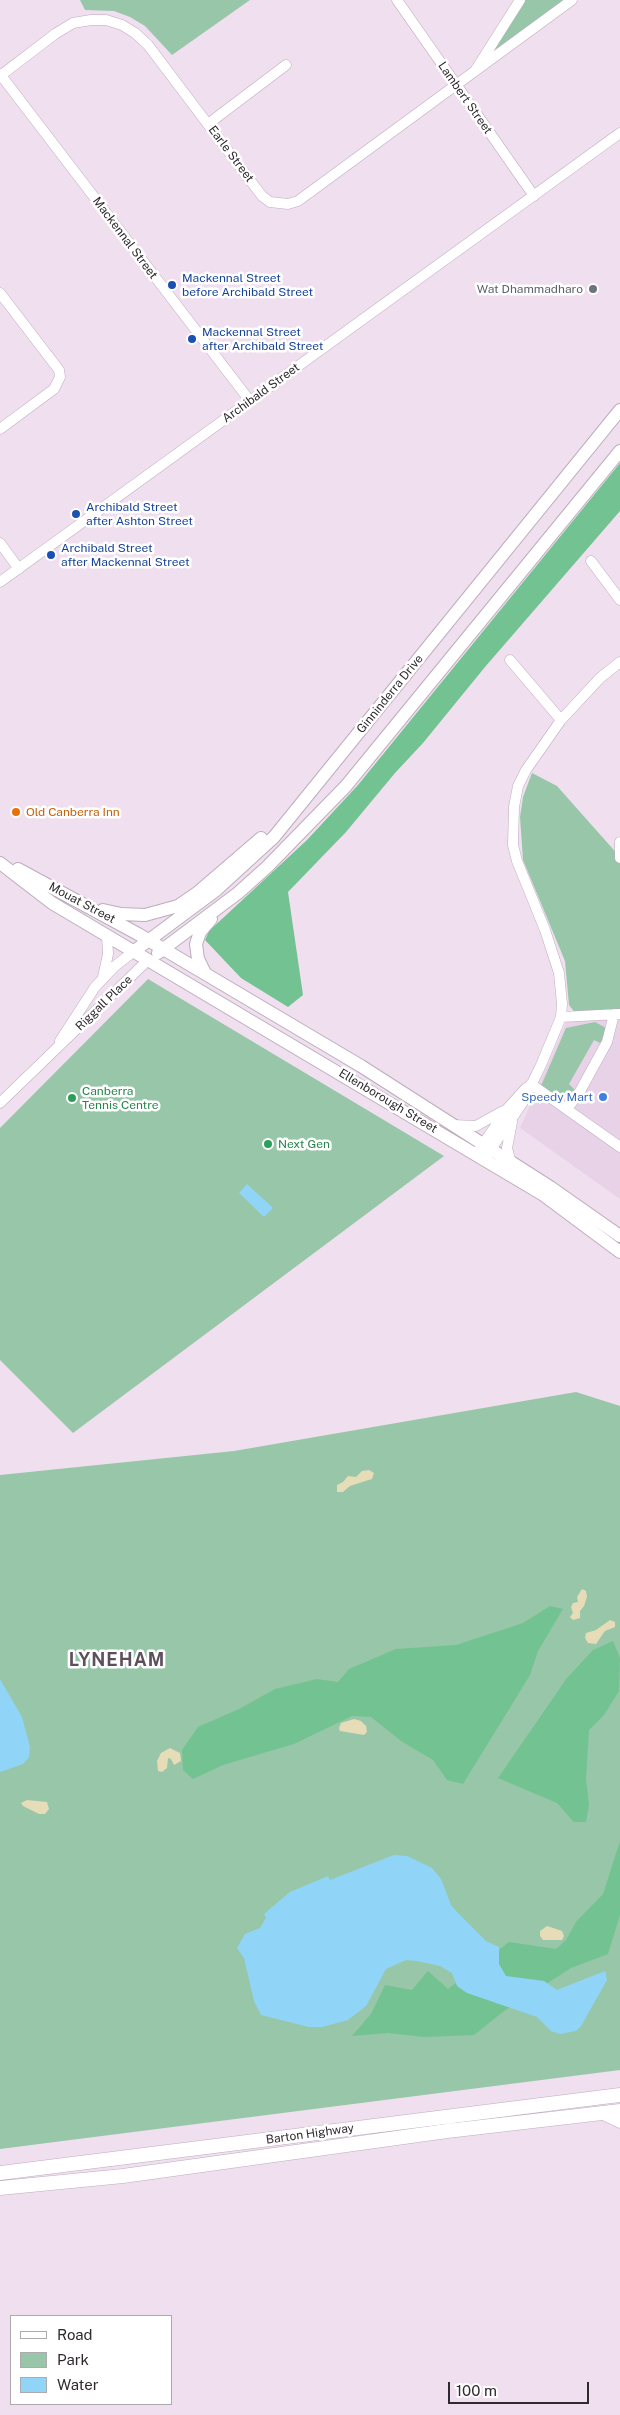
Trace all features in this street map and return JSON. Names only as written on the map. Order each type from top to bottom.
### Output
[{"type":"highway","name":"Barton Highway","points":[[0,2173],[620,2095]]},
{"type":"highway","name":"Barton Highway","points":[[0,2188],[123,2176],[446,2131],[620,2112]]},
{"type":"main road","name":"Ginninderra Drive","points":[[133,952],[215,891],[274,837],[620,410]]},
{"type":"main road","name":"Ginninderra Drive","points":[[148,960],[238,892],[267,867],[346,786],[620,451]]},
{"type":"main road","points":[[90,907],[121,914],[145,915],[164,911],[184,902],[256,843],[313,790]]},
{"type":"main road","name":"Mouat Street","points":[[0,861],[90,907],[163,949]]},
{"type":"main road","name":"Mouat Street","points":[[0,861],[52,903],[148,960]]},
{"type":"main road","points":[[205,973],[196,954],[198,937],[205,925],[238,892]]},
{"type":"main road","name":"Ellenborough Street","points":[[163,949],[335,1050],[453,1125],[484,1152],[620,1252]]},
{"type":"main road","name":"Ellenborough Street","points":[[148,960],[484,1152],[511,1163],[620,1236]]},
{"type":"street","name":"Lambert Street","points":[[397,0],[534,196]]},
{"type":"street","name":"Earle Street","points":[[474,71],[520,0]]},
{"type":"street","name":"Earle Street","points":[[0,75],[73,23],[106,20],[129,29],[148,45],[262,196],[270,202],[288,204],[298,201],[572,0]]},
{"type":"street","points":[[208,124],[286,65]]},
{"type":"street","name":"Mackennal Street","points":[[0,75],[250,401]]},
{"type":"street","name":"Archibald Street","points":[[0,582],[620,133]]},
{"type":"street","points":[[0,293],[59,370],[60,378],[54,389],[0,429]]},
{"type":"street","points":[[0,543],[19,569]]},
{"type":"street","points":[[590,561],[620,600]]},
{"type":"street","points":[[510,660],[561,720]]},
{"type":"street","points":[[484,1152],[512,1118],[541,1065],[561,1017],[562,1004],[559,973],[545,930],[516,861],[512,830],[518,786],[526,770],[561,720],[600,678],[620,662]]},
{"type":"street","points":[[620,842],[620,858]]},
{"type":"street","name":"Riggall Place","points":[[103,978],[108,954],[107,936]]},
{"type":"street","name":"Riggall Place","points":[[58,1045],[80,1009],[103,978],[133,952]]},
{"type":"street","name":"Riggall Place","points":[[0,1103],[148,960]]},
{"type":"street","points":[[561,1017],[617,1014],[607,1042],[579,1093],[567,1109]]},
{"type":"street","points":[[530,1084],[620,1147]]},
{"type":"street","points":[[453,1125],[476,1126],[506,1109],[530,1084]]},
{"type":"street","points":[[484,1152],[506,1109]]},
{"type":"street","points":[[511,1163],[507,1148],[512,1118]]},
{"type":"street","points":[[598,2114],[620,2123]]},
{"type":"shaded area","points":[[620,1017],[620,1199],[520,1128],[567,1021]]},
{"type":"green space","points":[[80,0],[250,0],[172,55],[145,26],[130,17],[114,11],[85,10]]},
{"type":"green space","points":[[520,0],[572,0],[475,71]]},
{"type":"green space","points":[[620,463],[620,511],[346,832],[288,892],[303,995],[288,1007],[241,978],[205,940],[209,931],[307,840],[358,785]]},
{"type":"green space","points":[[532,773],[557,786],[620,857],[620,1009],[576,1014],[569,1005],[565,961],[523,860],[520,817],[523,797]]},
{"type":"green space","points":[[148,979],[444,1156],[73,1433],[0,1360],[0,1128]]},
{"type":"green space","points":[[595,1022],[606,1028],[604,1037],[600,1043],[594,1040],[569,1084],[575,1090],[569,1098],[560,1099],[541,1086],[566,1028]]},
{"type":"green space","points":[[576,1392],[620,1406],[620,2070],[0,2149],[0,1475],[234,1451]]},
{"type":"green space","points":[[550,1606],[563,1609],[538,1651],[530,1675],[463,1784],[447,1780],[433,1760],[401,1741],[371,1717],[352,1716],[294,1744],[223,1765],[193,1779],[183,1770],[182,1750],[198,1727],[239,1709],[275,1689],[317,1679],[338,1682],[349,1669],[396,1649],[456,1645],[523,1623]]},
{"type":"green space","points":[[613,1641],[620,1658],[619,1691],[604,1715],[589,1730],[586,1779],[589,1805],[586,1822],[574,1822],[557,1803],[498,1778],[567,1678],[593,1650]]},
{"type":"green space","points":[[620,1841],[620,1915],[608,1954],[571,1968],[504,2011],[474,2035],[424,2037],[388,2033],[352,2036],[371,2014],[385,1985],[412,1990],[428,1971],[448,1989],[509,1942],[556,1949],[566,1940],[576,1922],[603,1894]]},
{"type":"sand","points":[[369,1470],[374,1473],[372,1479],[350,1486],[343,1492],[337,1492],[337,1485],[348,1476],[356,1477],[362,1471]]},
{"type":"sand","points":[[582,1589],[586,1591],[587,1597],[580,1611],[580,1618],[573,1620],[570,1617],[573,1613],[571,1607],[573,1603],[578,1602],[577,1597]]},
{"type":"sand","points":[[610,1620],[615,1622],[615,1627],[605,1631],[596,1644],[588,1643],[585,1638],[586,1633],[596,1630]]},
{"type":"sand","points":[[354,1719],[361,1721],[366,1726],[367,1732],[364,1735],[340,1731],[341,1723]]},
{"type":"sand","points":[[170,1748],[180,1753],[181,1761],[174,1765],[171,1759],[168,1758],[167,1768],[162,1772],[158,1771],[157,1761],[161,1753]]},
{"type":"sand","points":[[27,1800],[47,1802],[49,1809],[45,1814],[39,1814],[23,1806],[21,1803]]},
{"type":"sand","points":[[547,1926],[562,1931],[564,1936],[562,1940],[543,1940],[540,1936],[540,1931]]},
{"type":"water","points":[[247,1184],[273,1208],[264,1217],[239,1193]]},
{"type":"water","points":[[0,1679],[22,1717],[30,1747],[29,1757],[23,1764],[0,1772]]},
{"type":"water","points":[[394,1855],[407,1856],[432,1868],[441,1879],[451,1905],[486,1941],[499,1947],[499,1964],[506,1976],[544,1981],[557,1990],[605,1971],[607,1980],[581,2026],[576,2031],[560,2034],[551,2031],[537,2017],[467,1993],[457,1986],[452,1973],[440,1966],[406,1960],[386,1969],[366,2006],[348,2020],[322,2027],[309,2027],[261,2015],[254,2001],[244,1958],[237,1948],[245,1934],[260,1928],[266,1918],[264,1914],[290,1892],[328,1876],[330,1880]]},
{"type":"place","name":"Mackennal Street before Archibald Street","points":[[172,285]]},
{"type":"place","name":"Wat Dhammadharo","points":[[593,289]]},
{"type":"place","name":"Mackennal Street after Archibald Street","points":[[192,339]]},
{"type":"place","name":"Archibald Street after Ashton Street","points":[[76,514]]},
{"type":"place","name":"Archibald Street after Mackennal Street","points":[[51,555]]},
{"type":"place","name":"Old Canberra Inn","points":[[16,812]]},
{"type":"place","name":"Speedy Mart","points":[[603,1097]]},
{"type":"place","name":"Canberra Tennis Centre","points":[[72,1098]]},
{"type":"place","name":"Next Gen","points":[[268,1144]]},
{"type":"district","name":"LYNEHAM","points":[[117,1660]]}]
